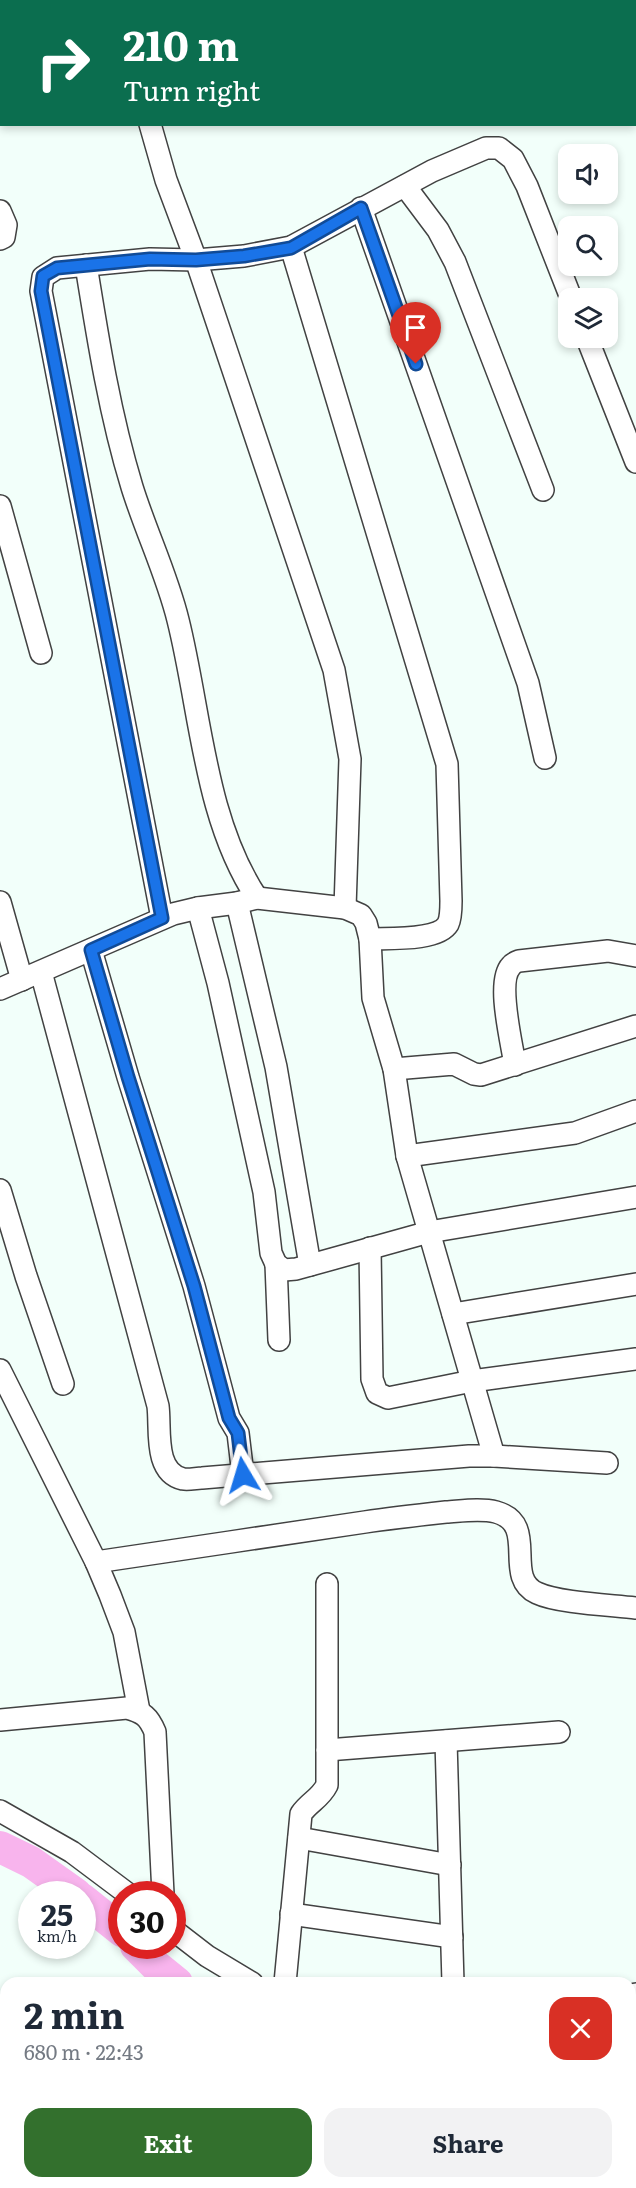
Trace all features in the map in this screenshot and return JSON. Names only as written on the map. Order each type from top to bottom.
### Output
[{"type":"street","points":[[151,126],[166,180],[196,260],[334,670],[350,759],[345,908]]},
{"type":"street","points":[[162,918],[41,291],[43,276],[57,268],[150,259],[196,260],[244,256],[291,248],[432,171],[486,148],[500,148],[513,159],[527,186],[567,288]]},
{"type":"street","points":[[405,186],[438,230],[455,262],[543,490]]},
{"type":"street","points":[[361,208],[528,683],[545,758]]},
{"type":"street","points":[[0,211],[6,225],[4,237],[0,239]]},
{"type":"street","points":[[291,248],[447,764],[451,901],[449,922],[443,931],[428,936],[369,939]]},
{"type":"street","points":[[86,265],[103,372],[132,486],[178,618],[219,819],[241,874],[310,1265]]},
{"type":"street","points":[[591,348],[636,462]]},
{"type":"street","points":[[0,506],[40,653]]},
{"type":"street","points":[[0,989],[162,918],[198,908],[247,901],[345,908],[361,915],[366,923],[369,939],[373,998],[394,1069],[407,1156],[494,1456]]},
{"type":"street","points":[[0,902],[22,980]]},
{"type":"street","points":[[198,908],[218,983],[264,1192],[272,1253],[276,1264],[279,1340]]},
{"type":"street","points":[[91,950],[128,1077],[194,1286],[229,1418],[238,1433],[243,1475]]},
{"type":"street","points":[[515,1065],[504,995],[505,977],[511,966],[519,961],[608,951],[636,956]]},
{"type":"street","points":[[41,972],[158,1406],[162,1459],[170,1472],[182,1479],[494,1456],[607,1463]]},
{"type":"street","points":[[394,1069],[453,1064],[474,1074],[481,1074],[636,1026]]},
{"type":"street","points":[[407,1156],[575,1133],[636,1111]]},
{"type":"street","points":[[0,1190],[26,1276],[63,1384]]},
{"type":"street","points":[[276,1264],[284,1270],[429,1232],[636,1197]]},
{"type":"street","points":[[370,1248],[372,1379],[377,1393],[388,1398],[472,1381],[636,1359]]},
{"type":"street","points":[[453,1314],[636,1284]]},
{"type":"street","points":[[0,1370],[96,1562],[124,1632],[139,1711]]},
{"type":"street","points":[[96,1562],[408,1516],[472,1510],[495,1512],[509,1518],[518,1528],[521,1572],[526,1584],[536,1593],[555,1598],[636,1608]]},
{"type":"street","points":[[286,1977],[301,1814],[306,1807],[322,1795],[327,1785],[327,1584]]},
{"type":"street","points":[[0,1720],[127,1708],[139,1711],[150,1719],[155,1732],[162,1881]]},
{"type":"street","points":[[327,1750],[559,1732]]},
{"type":"street","points":[[446,1741],[453,1977]]},
{"type":"street","points":[[0,1811],[72,1852],[111,1881]]},
{"type":"street","points":[[299,1838],[450,1865]]},
{"type":"street","points":[[291,1914],[452,1937]]},
{"type":"street","points":[[186,1940],[207,1956],[242,1977]]},
{"type":"waterway","points":[[0,1847],[31,1862],[58,1881]]},
{"type":"waterway","points":[[96,1910],[108,1920]]},
{"type":"waterway","points":[[149,1959],[170,1977]]},
{"type":"route","points":[[243,1475],[238,1433],[229,1418],[194,1286],[128,1077],[91,950],[162,918],[41,291],[43,276],[57,268],[150,259],[196,260],[244,256],[291,248],[361,208],[416,364]]}]
